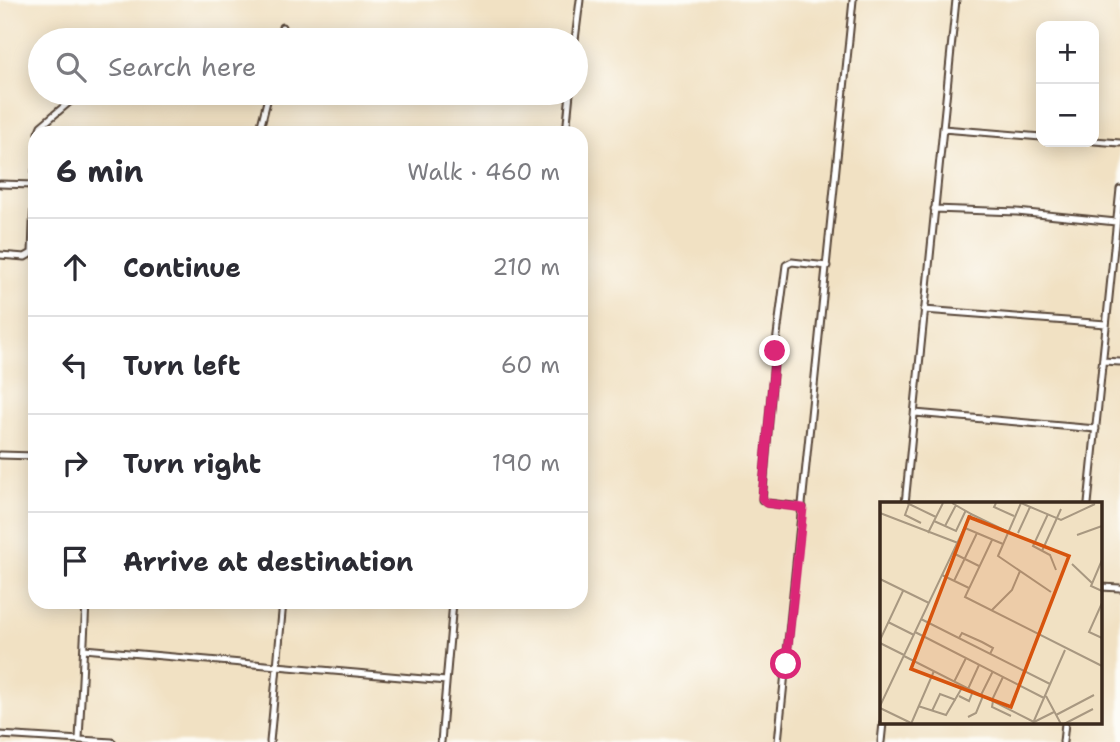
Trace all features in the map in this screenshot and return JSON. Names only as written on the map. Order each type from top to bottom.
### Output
[{"type":"street","points":[[576,28],[580,0]]},
{"type":"street","points":[[778,742],[853,0]]},
{"type":"street","points":[[905,502],[956,0]]},
{"type":"street","points":[[41,126],[66,105]]},
{"type":"street","points":[[261,126],[266,105]]},
{"type":"street","points":[[567,126],[569,105]]},
{"type":"street","points":[[943,128],[1036,137]]},
{"type":"street","points":[[1099,141],[1120,143]]},
{"type":"street","points":[[0,184],[28,185]]},
{"type":"street","points":[[1088,502],[1120,189]]},
{"type":"street","points":[[934,209],[1017,212],[1116,222]]},
{"type":"street","points":[[0,255],[28,255]]},
{"type":"street","points":[[803,508],[766,503],[762,498],[775,351],[786,265],[792,262],[827,266]]},
{"type":"street","points":[[1111,283],[1120,284]]},
{"type":"street","points":[[924,310],[1106,324]]},
{"type":"street","points":[[1102,361],[1120,362]]},
{"type":"street","points":[[915,413],[1096,429]]},
{"type":"street","points":[[0,455],[28,456]]},
{"type":"street","points":[[1102,587],[1120,589]]},
{"type":"street","points":[[79,739],[86,609]]},
{"type":"street","points":[[270,742],[282,609]]},
{"type":"street","points":[[441,742],[452,609]]},
{"type":"street","points":[[84,649],[446,681]]},
{"type":"street","points":[[881,742],[883,724]]},
{"type":"street","points":[[1063,742],[1065,724]]},
{"type":"street","points":[[0,735],[112,742]]},
{"type":"route","points":[[775,351],[762,498],[766,503],[803,508],[786,664]]}]
